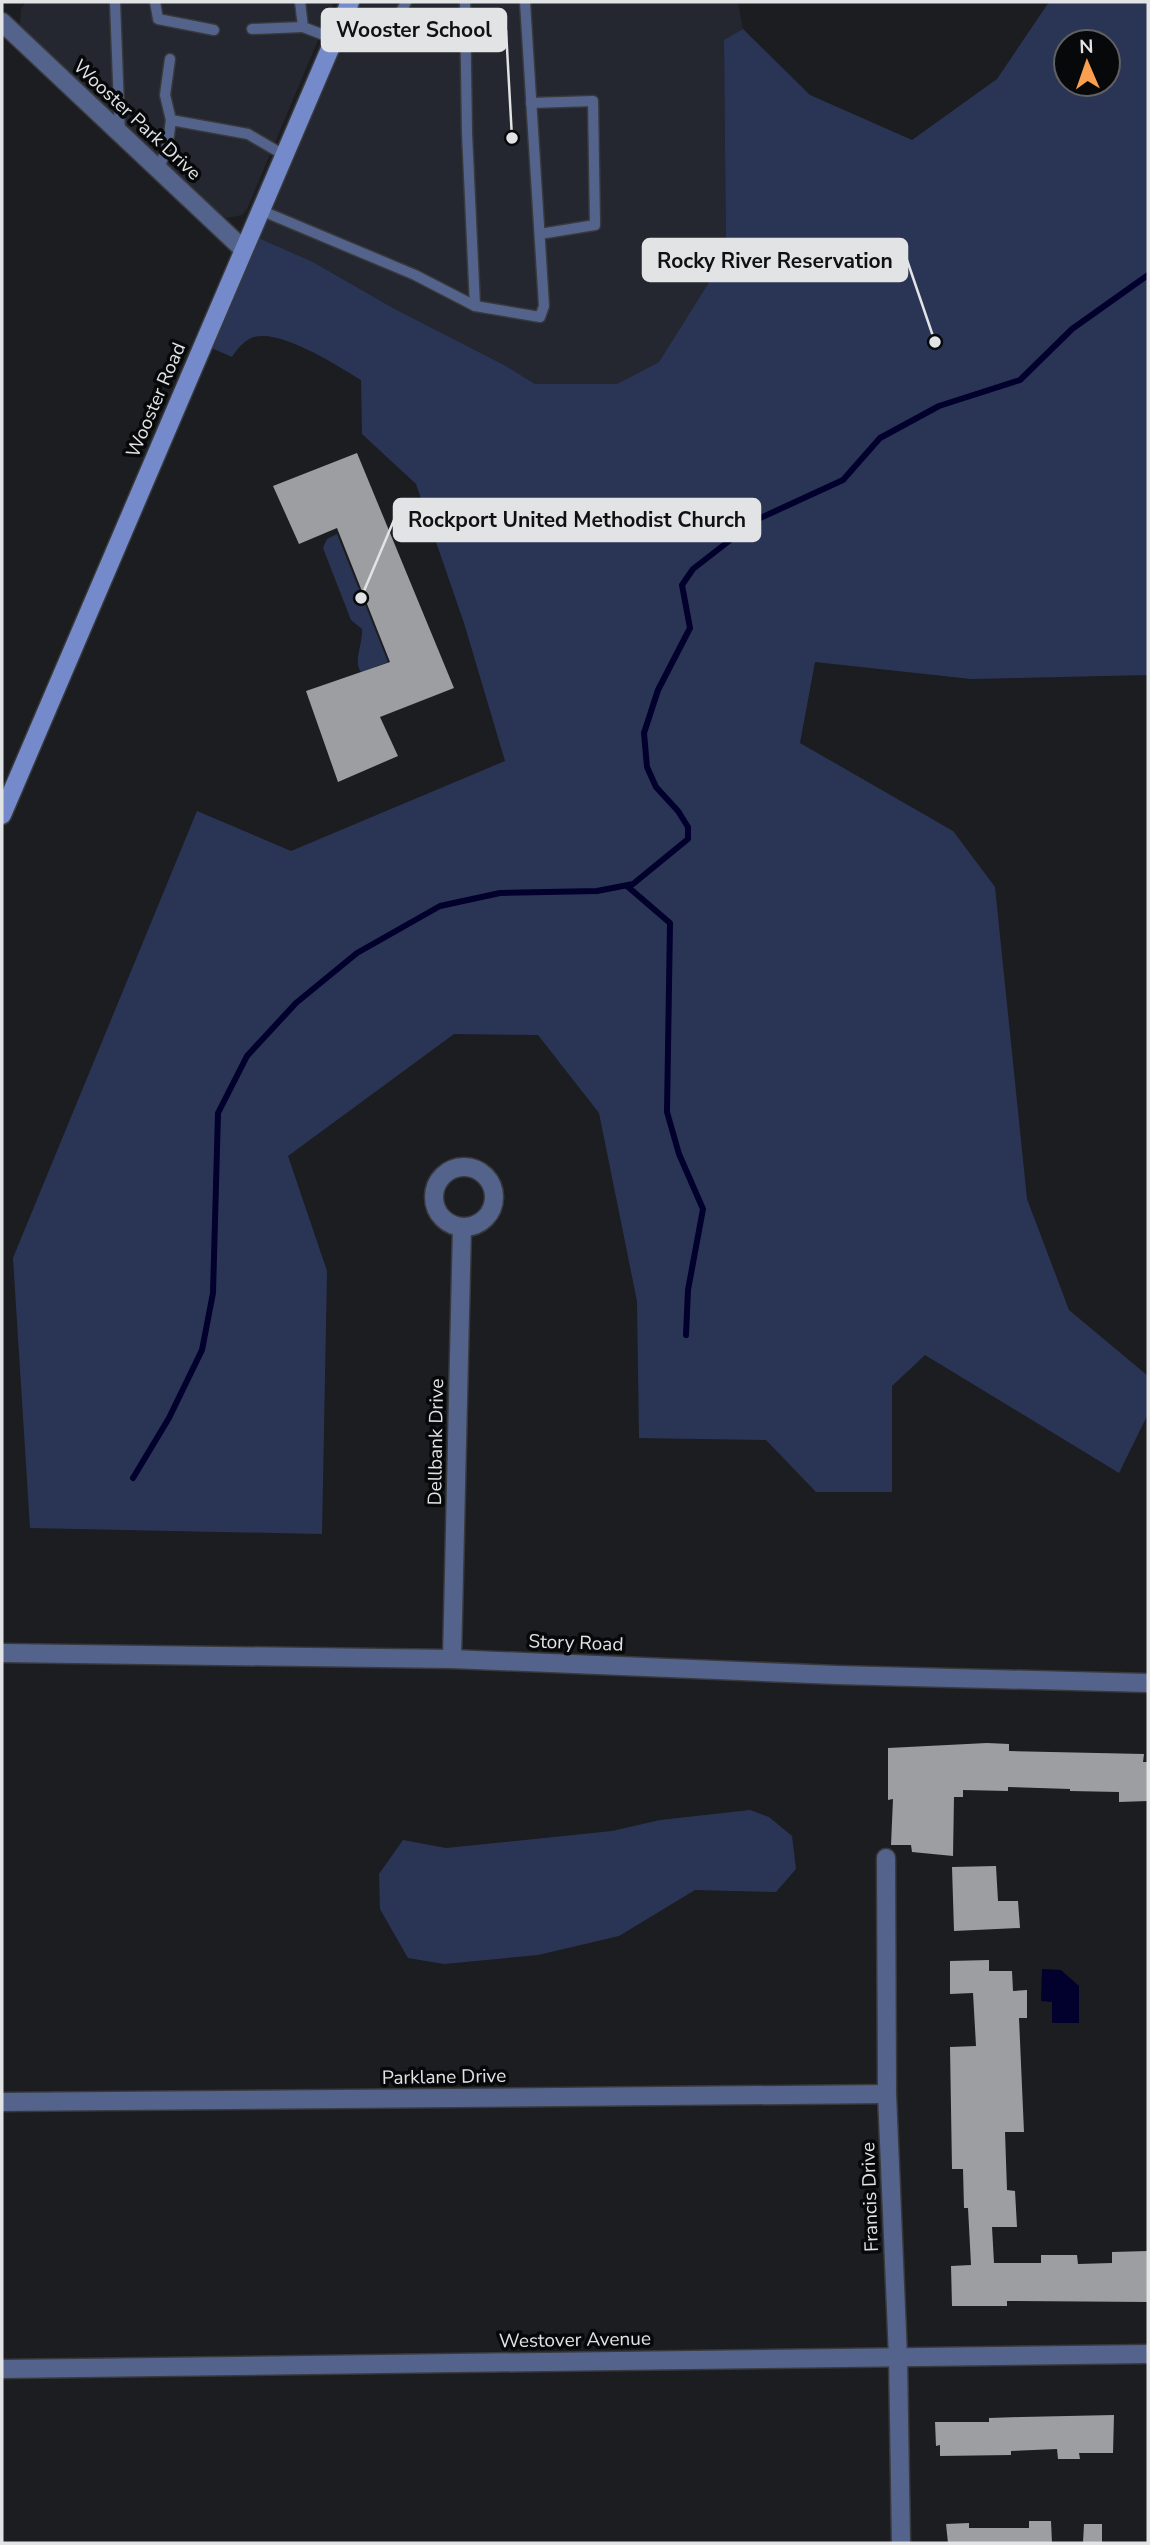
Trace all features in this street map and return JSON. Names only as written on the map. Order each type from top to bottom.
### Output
[{"type":"main road","name":"Wooster Road","points":[[2,815],[350,2]]},
{"type":"street","name":"Wooster Park Drive","points":[[2,22],[243,249]]},
{"type":"street","name":"Dellbank Drive","points":[[452,1659],[462,1227]]},
{"type":"street","name":"Story Road","points":[[2,1653],[452,1659],[850,1675],[1148,1683]]},
{"type":"street","name":"Francis Drive","points":[[886,1858],[887,2094],[898,2357],[901,2539]]},
{"type":"street","name":"Parklane Drive","points":[[2,2102],[887,2094]]},
{"type":"street","name":"Westover Avenue","points":[[2,2369],[1148,2354]]},
{"type":"lane","points":[[114,2],[120,134]]},
{"type":"lane","points":[[155,2],[158,19],[214,30]]},
{"type":"lane","points":[[300,2],[303,27]]},
{"type":"lane","points":[[252,29],[303,27],[334,40],[369,41],[391,32],[406,2]]},
{"type":"lane","points":[[465,2],[467,133],[475,306]]},
{"type":"lane","points":[[260,210],[415,275],[475,306],[540,317],[544,306],[525,2]]},
{"type":"lane","points":[[159,170],[168,142],[171,120],[166,95],[170,59]]},
{"type":"lane","points":[[531,103],[593,101],[595,225],[540,234]]},
{"type":"lane","points":[[171,120],[248,134],[284,155]]},
{"type":"shaded area","points":[[26,2],[334,2],[247,209],[242,215],[227,218],[217,212],[28,40],[21,31],[20,24],[21,9]]},
{"type":"shaded area","points":[[359,2],[738,2],[743,29],[724,41],[726,255],[659,362],[617,384],[535,384],[313,262],[254,236]]},
{"type":"shaded area","points":[[1049,2],[1148,2],[1148,675],[971,679],[815,662],[800,743],[953,831],[995,887],[1027,1199],[1069,1310],[1148,1376],[1148,1414],[1119,1473],[925,1355],[892,1386],[892,1492],[816,1492],[766,1440],[639,1438],[637,1301],[599,1113],[538,1035],[454,1034],[288,1156],[327,1271],[322,1534],[30,1528],[13,1258],[197,811],[291,851],[505,761],[464,623],[416,484],[362,434],[361,380],[307,350],[277,338],[251,338],[240,346],[232,357],[207,346],[254,236],[313,262],[535,384],[617,384],[659,362],[726,255],[724,40],[743,29],[810,95],[912,140],[997,79]]},
{"type":"shaded area","points":[[337,534],[388,662],[361,672],[358,658],[362,629],[351,620],[323,548],[327,539]]},
{"type":"shaded area","points":[[750,1810],[769,1817],[792,1836],[796,1869],[776,1892],[695,1890],[619,1936],[538,1955],[444,1964],[408,1958],[380,1909],[379,1874],[403,1840],[446,1848],[612,1831],[660,1820]]},
{"type":"shaded area","points":[[1042,1969],[1061,1970],[1079,1986],[1079,2023],[1052,2023],[1052,2002],[1041,2001]]},
{"type":"building","points":[[357,453],[454,688],[380,717],[398,756],[338,782],[306,691],[390,662],[337,528],[299,544],[273,486]]},
{"type":"building","points":[[1009,1744],[1009,1751],[1144,1754],[1143,1762],[1148,1762],[1148,1801],[1119,1802],[1119,1792],[1070,1789],[1008,1787],[1008,1791],[963,1790],[963,1797],[954,1797],[953,1856],[912,1852],[911,1845],[891,1845],[893,1799],[888,1800],[888,1748]]},
{"type":"building","points":[[996,1866],[998,1901],[1018,1901],[1020,1928],[954,1931],[952,1867]]},
{"type":"building","points":[[989,1960],[989,1971],[1012,1971],[1013,1991],[1027,1990],[1027,2018],[1019,2018],[1024,2132],[1005,2132],[1007,2190],[1015,2191],[1017,2227],[992,2227],[994,2263],[1041,2263],[1041,2255],[1077,2255],[1078,2264],[1112,2263],[1112,2252],[1148,2251],[1148,2302],[1007,2301],[1007,2306],[952,2306],[951,2266],[971,2265],[968,2208],[964,2208],[963,2169],[952,2169],[950,2047],[976,2046],[973,1993],[950,1994],[950,1961]]},
{"type":"building","points":[[1114,2415],[1113,2453],[1079,2453],[1080,2459],[1058,2459],[1057,2449],[1011,2451],[1011,2455],[940,2456],[940,2445],[936,2446],[935,2422],[989,2422],[989,2418]]},
{"type":"building","points":[[1029,2521],[1051,2521],[1052,2543],[948,2543],[946,2524],[969,2523],[969,2528],[1029,2528]]},
{"type":"building","points":[[1084,2524],[1102,2524],[1102,2543],[1083,2543]]},
{"type":"waterway","points":[[133,1478],[169,1418],[202,1350],[213,1293],[218,1113],[247,1056],[296,1003],[357,953],[440,906],[500,893],[597,891],[633,884],[688,839],[688,827],[678,811],[656,787],[647,767],[644,733],[658,690],[690,628],[682,585],[693,569],[756,520],[843,480],[880,438],[939,406],[1020,380],[1072,329],[1148,275]]},
{"type":"waterway","points":[[627,886],[670,923],[667,1112],[679,1154],[703,1209],[688,1290],[686,1335]]},
{"type":"place","name":"Wooster School","points":[[512,138]]},
{"type":"place","name":"Rocky River Reservation","points":[[935,342]]},
{"type":"place","name":"Rockport United Methodist Church","points":[[361,598]]}]
